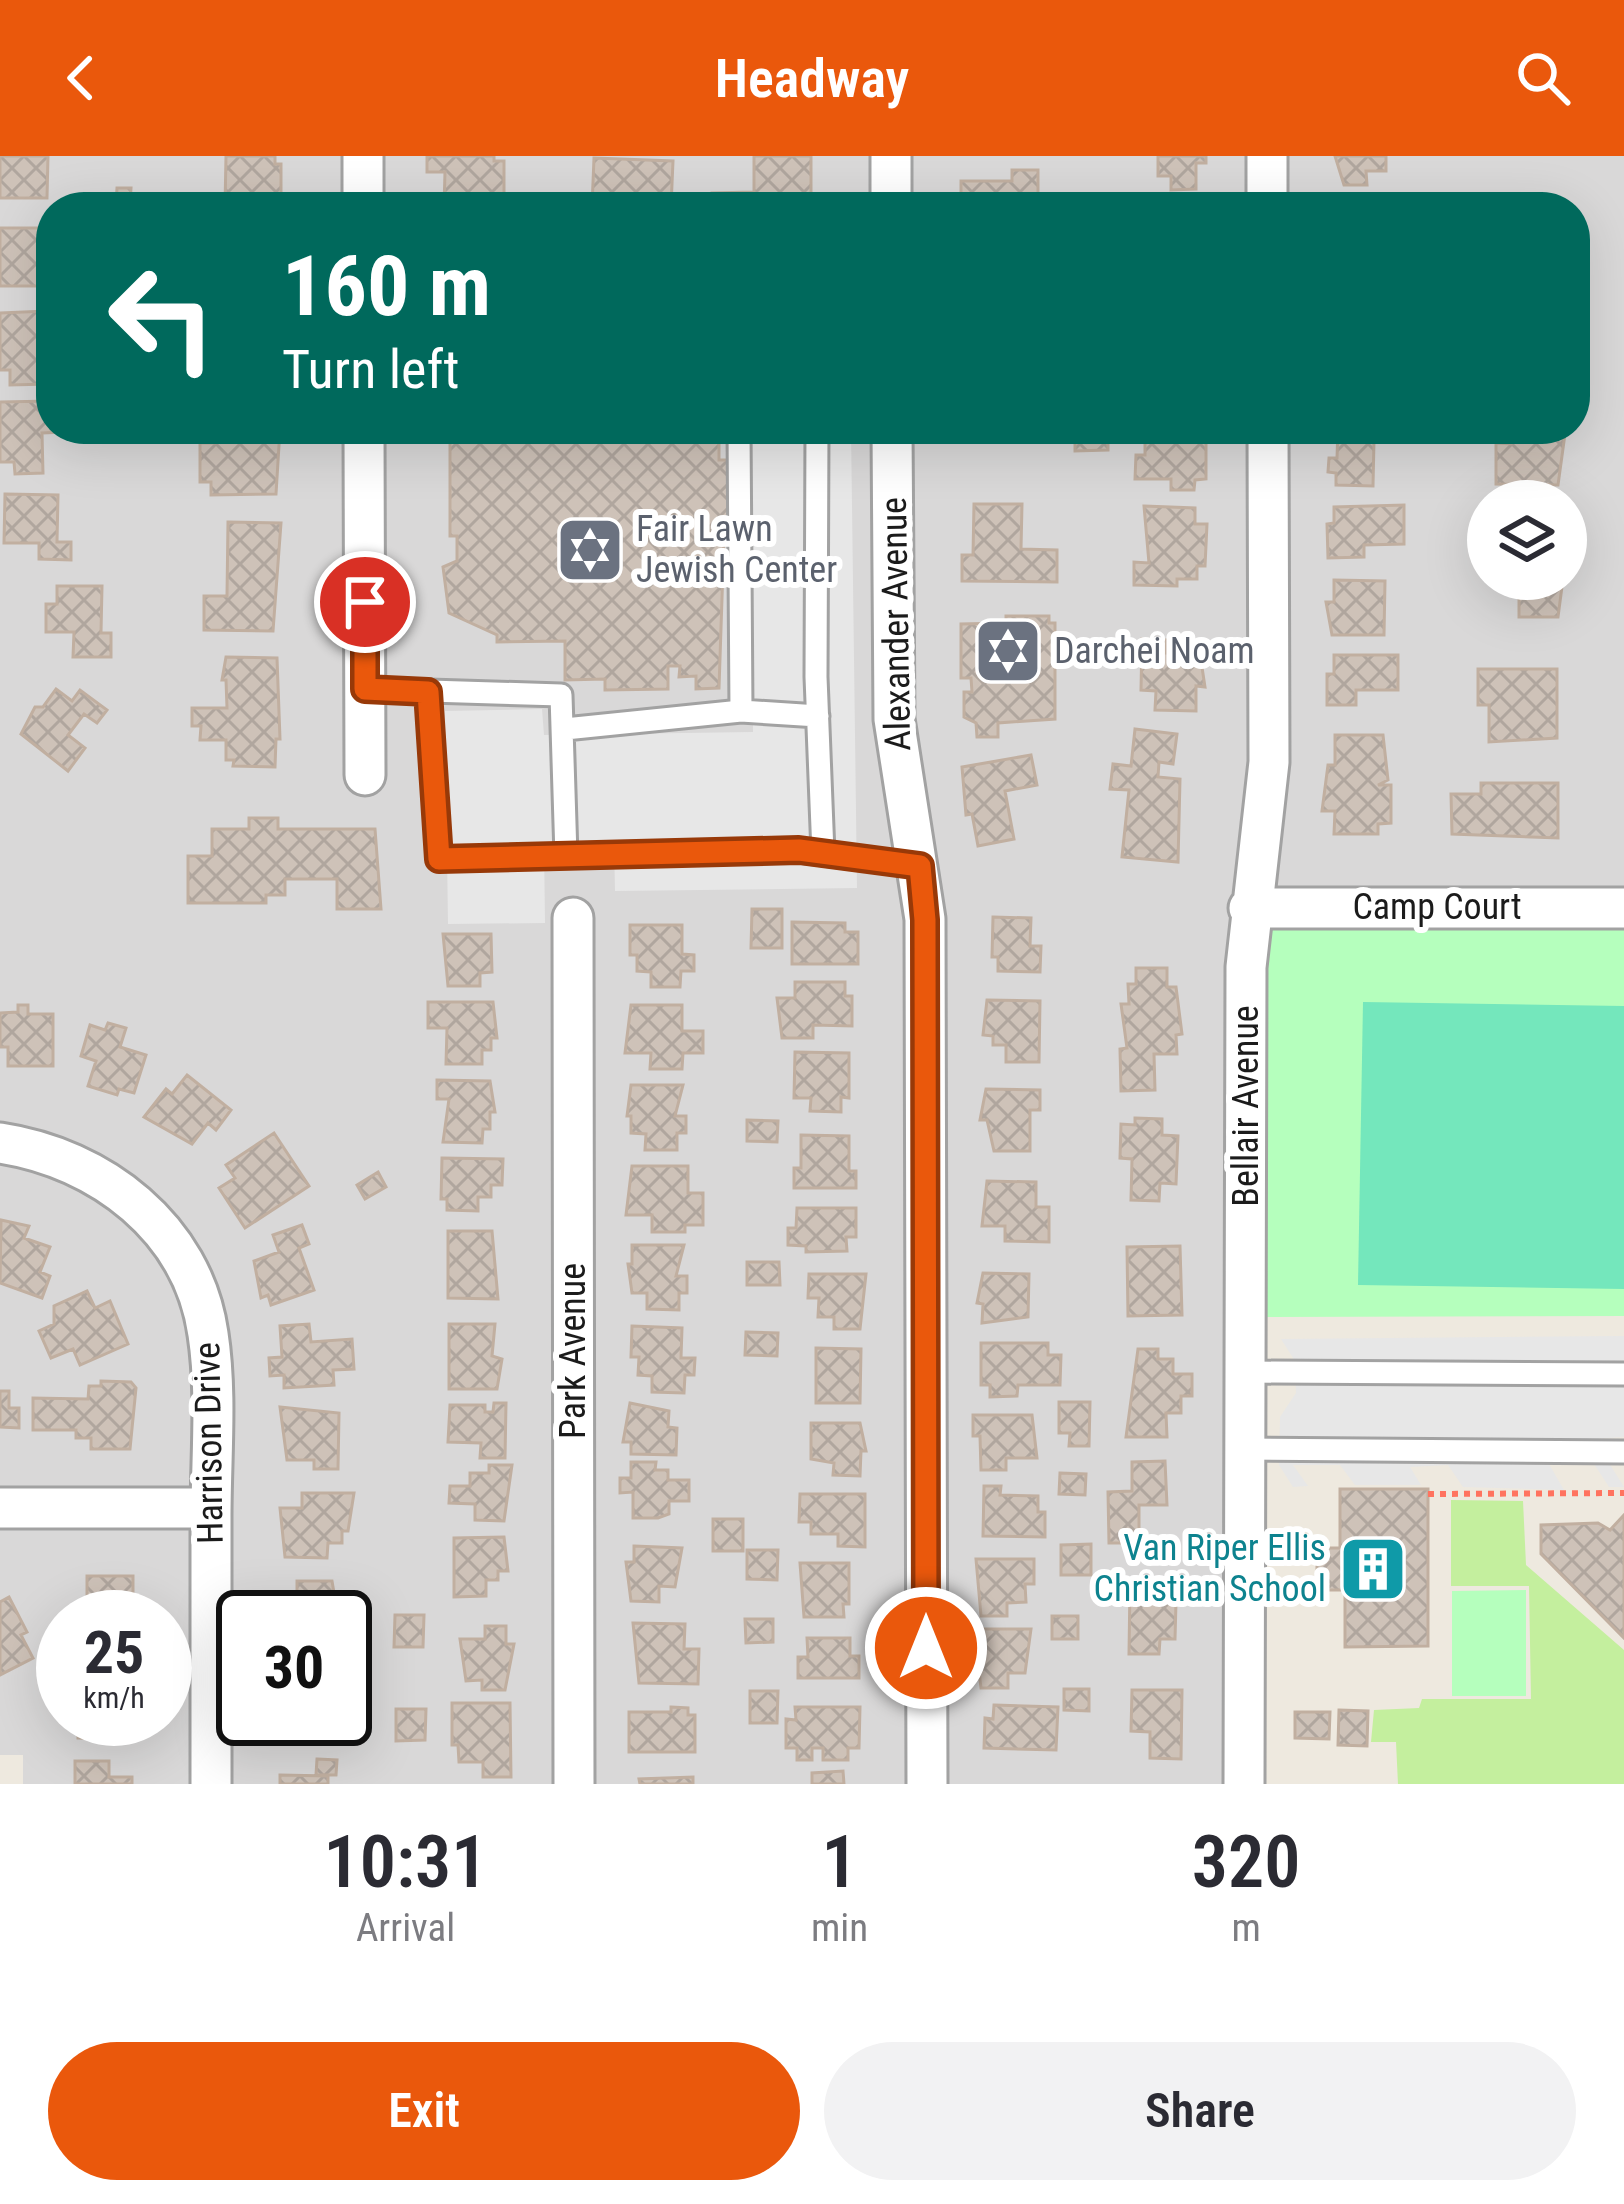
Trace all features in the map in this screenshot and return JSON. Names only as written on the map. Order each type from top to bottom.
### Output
[{"type":"street","points":[[363,156],[363,192]]},
{"type":"street","points":[[891,156],[891,192]]},
{"type":"street","points":[[1267,156],[1267,192]]},
{"type":"street","points":[[364,444],[365,775]]},
{"type":"street","name":"Alexander Avenue","points":[[892,444],[894,719],[925,920],[926,1784]]},
{"type":"street","name":"Bellair Avenue","points":[[1244,1784],[1250,908],[1269,762],[1268,444]]},
{"type":"street","name":"Camp Court","points":[[1250,908],[1624,908]]},
{"type":"street","name":"Park Avenue","points":[[573,918],[574,1784]]},
{"type":"street","name":"Harrison Drive","points":[[0,1143],[78,1164],[117,1187],[176,1250],[196,1290],[208,1331],[211,1784]]},
{"type":"street","points":[[0,1508],[211,1508]]},
{"type":"lane","points":[[739,444],[740,711]]},
{"type":"lane","points":[[817,444],[823,854]]},
{"type":"lane","points":[[365,689],[561,695],[566,856]]},
{"type":"lane","points":[[428,692],[439,859],[823,854],[920,866]]},
{"type":"lane","points":[[565,729],[740,711],[818,716]]},
{"type":"lane","points":[[1248,1372],[1624,1374]]},
{"type":"lane","points":[[1248,1449],[1624,1452]]},
{"type":"path","points":[[1428,1494],[1624,1493]]},
{"type":"shaded area","points":[[0,156],[1624,156],[1624,908],[1250,908],[1244,1784],[23,1784],[23,1755],[0,1755]]},
{"type":"shaded area","points":[[750,444],[851,444],[857,888],[615,891],[614,843],[544,844],[545,923],[448,924],[445,711],[542,709],[544,735],[753,732]]},
{"type":"shaded area","points":[[1624,1336],[1624,1437],[1594,1439],[1624,1487],[1609,1487],[1594,1464],[1549,1464],[1564,1490],[1463,1487],[1448,1465],[1410,1467],[1421,1485],[1355,1485],[1340,1465],[1293,1465],[1308,1486],[1293,1487],[1279,1465],[1280,1417],[1296,1393],[1295,1361],[1281,1339]]},
{"type":"green space","points":[[1249,908],[1624,908],[1624,1316],[1248,1317]]},
{"type":"green space","points":[[1363,1002],[1624,1006],[1624,1289],[1358,1285]]},
{"type":"green space","points":[[1451,1500],[1523,1501],[1526,1565],[1624,1650],[1624,1784],[1398,1784],[1396,1742],[1371,1742],[1374,1710],[1419,1708],[1422,1699],[1531,1699],[1529,1586],[1451,1586]]},
{"type":"green space","points":[[1526,1590],[1526,1696],[1452,1696],[1452,1591]]},
{"type":"building","points":[[0,156],[48,156],[47,192],[36,192],[36,198],[0,198]]},
{"type":"building","points":[[226,156],[275,156],[275,164],[281,164],[281,192],[225,192]]},
{"type":"building","points":[[427,156],[494,156],[494,161],[504,161],[504,192],[444,192],[445,172],[427,172]]},
{"type":"building","points":[[754,156],[811,156],[811,192],[754,192]]},
{"type":"building","points":[[1158,156],[1206,156],[1206,163],[1196,163],[1196,189],[1171,190],[1171,176],[1158,176]]},
{"type":"building","points":[[1335,156],[1386,156],[1386,171],[1366,171],[1367,185],[1344,185]]},
{"type":"building","points":[[594,158],[673,161],[672,192],[593,192]]},
{"type":"building","points":[[1012,170],[1038,170],[1038,192],[961,192],[961,181],[1012,181]]},
{"type":"building","points":[[0,228],[36,228],[36,286],[0,286]]},
{"type":"building","points":[[36,311],[36,384],[10,385],[10,370],[0,370],[0,313]]},
{"type":"building","points":[[36,401],[36,444],[42,444],[43,473],[15,474],[14,462],[0,462],[0,402]]},
{"type":"building","points":[[200,444],[279,444],[276,494],[211,495],[211,482],[200,482]]},
{"type":"building","name":"Fair Lawn Jewish Center","points":[[450,444],[719,444],[719,460],[730,460],[731,538],[724,538],[719,688],[696,689],[696,676],[679,677],[680,666],[668,666],[668,689],[605,690],[605,679],[565,680],[565,641],[497,642],[497,635],[449,613],[443,567],[457,561],[457,536],[450,536]]},
{"type":"building","points":[[1075,444],[1108,444],[1108,450],[1075,451]]},
{"type":"building","points":[[1145,444],[1206,444],[1206,479],[1195,480],[1194,490],[1171,490],[1171,479],[1135,479],[1136,455],[1145,455]]},
{"type":"building","points":[[1337,444],[1374,444],[1373,486],[1336,485],[1336,473],[1328,472],[1329,458],[1337,458]]},
{"type":"building","points":[[1496,444],[1564,444],[1559,480],[1496,480]]},
{"type":"building","points":[[5,494],[58,495],[57,542],[71,542],[71,560],[39,559],[39,543],[4,543]]},
{"type":"building","points":[[974,504],[1022,504],[1021,549],[1057,550],[1057,582],[962,581],[962,555],[973,555]]},
{"type":"building","points":[[1404,505],[1404,544],[1364,545],[1364,557],[1328,558],[1327,524],[1334,523],[1334,507]]},
{"type":"building","points":[[1144,506],[1195,508],[1195,524],[1207,524],[1205,566],[1197,566],[1197,579],[1177,579],[1177,586],[1134,585],[1134,562],[1149,563]]},
{"type":"building","points":[[228,522],[281,523],[273,631],[204,630],[204,596],[227,596]]},
{"type":"building","points":[[1334,580],[1385,581],[1384,635],[1332,635],[1326,602],[1334,602]]},
{"type":"building","points":[[57,586],[102,586],[101,633],[111,633],[111,657],[73,657],[74,632],[46,632],[46,604],[57,604]]},
{"type":"building","points":[[1519,600],[1560,600],[1558,617],[1519,617]]},
{"type":"building","name":"Darchei Noam","points":[[1006,616],[1049,616],[1049,623],[1055,623],[1055,719],[998,723],[998,737],[977,737],[976,723],[964,717],[964,692],[972,692],[971,678],[961,678],[961,624],[1006,623]]},
{"type":"building","points":[[1142,639],[1166,640],[1166,653],[1200,654],[1205,687],[1196,686],[1196,711],[1155,710],[1156,691],[1141,690]]},
{"type":"building","points":[[1334,655],[1398,655],[1398,690],[1356,690],[1356,705],[1327,705],[1327,674],[1334,674]]},
{"type":"building","points":[[226,657],[277,658],[280,739],[276,739],[275,767],[233,766],[234,760],[226,760],[226,740],[200,740],[201,726],[192,726],[192,708],[227,708],[226,680],[222,680]]},
{"type":"building","points":[[1478,669],[1557,669],[1557,738],[1489,742],[1489,705],[1478,705]]},
{"type":"building","points":[[56,689],[72,701],[80,690],[107,710],[97,723],[84,714],[68,735],[85,748],[68,771],[21,734],[35,707],[43,707]]},
{"type":"building","points":[[1135,729],[1177,734],[1173,764],[1159,762],[1158,777],[1180,779],[1178,862],[1122,857],[1129,790],[1110,789],[1113,764],[1131,766]]},
{"type":"building","points":[[1335,735],[1383,735],[1388,780],[1378,785],[1391,785],[1391,823],[1378,824],[1378,834],[1334,834],[1335,811],[1322,811],[1328,765],[1335,765]]},
{"type":"building","points":[[1031,755],[1037,785],[1005,791],[1014,839],[978,846],[972,814],[966,815],[962,767]]},
{"type":"building","points":[[1481,783],[1558,783],[1558,838],[1452,834],[1451,794],[1481,794]]},
{"type":"building","points":[[249,818],[278,818],[278,829],[375,829],[381,909],[337,909],[337,879],[285,879],[285,895],[266,895],[266,903],[188,903],[188,856],[212,856],[212,829],[249,829]]},
{"type":"building","points":[[752,909],[782,909],[782,948],[751,948]]},
{"type":"building","points":[[993,917],[1031,918],[1030,946],[1041,946],[1040,972],[998,971],[998,957],[992,957]]},
{"type":"building","points":[[792,922],[845,923],[845,932],[858,932],[858,964],[792,964]]},
{"type":"building","points":[[630,925],[682,925],[682,954],[694,955],[694,971],[681,971],[680,987],[651,987],[651,972],[637,971],[637,955],[630,955]]},
{"type":"building","points":[[443,934],[491,934],[492,972],[480,973],[480,986],[448,986]]},
{"type":"building","points":[[1136,968],[1167,968],[1167,987],[1176,987],[1182,1034],[1176,1035],[1177,1054],[1154,1054],[1155,1090],[1121,1091],[1120,1049],[1127,1048],[1121,1004],[1129,1004],[1128,984],[1136,984]]},
{"type":"building","points":[[795,982],[845,982],[845,996],[852,996],[852,1026],[813,1025],[813,1038],[782,1038],[777,998],[795,998]]},
{"type":"building","points":[[987,1000],[1040,1001],[1039,1062],[1006,1062],[1006,1045],[993,1045],[993,1036],[983,1035]]},
{"type":"building","points":[[428,1002],[493,1002],[497,1038],[491,1038],[491,1050],[482,1050],[482,1064],[446,1064],[447,1028],[428,1028]]},
{"type":"building","points":[[18,1005],[28,1005],[28,1014],[53,1014],[53,1066],[8,1066],[8,1047],[0,1047],[0,1013],[18,1012]]},
{"type":"building","points":[[631,1005],[682,1005],[682,1031],[703,1031],[703,1053],[683,1053],[682,1069],[650,1069],[651,1053],[625,1053]]},
{"type":"building","points":[[108,1023],[126,1028],[120,1047],[146,1055],[134,1093],[119,1089],[117,1095],[88,1086],[96,1061],[81,1056],[90,1025],[105,1030]]},
{"type":"building","points":[[795,1052],[849,1053],[849,1098],[841,1097],[841,1112],[810,1111],[811,1098],[794,1098]]},
{"type":"building","points":[[187,1075],[231,1110],[216,1130],[208,1123],[192,1144],[144,1117],[166,1089],[172,1094]]},
{"type":"building","points":[[437,1080],[490,1081],[495,1112],[490,1112],[490,1129],[483,1129],[482,1143],[443,1142],[449,1099],[437,1099]]},
{"type":"building","points":[[631,1085],[683,1085],[675,1116],[686,1116],[686,1133],[677,1133],[677,1150],[645,1150],[646,1134],[631,1133],[631,1116],[627,1116]]},
{"type":"building","points":[[986,1089],[1040,1090],[1040,1110],[1030,1110],[1030,1151],[994,1151],[987,1120],[980,1120]]},
{"type":"building","points":[[1135,1118],[1162,1119],[1162,1135],[1178,1136],[1176,1184],[1160,1183],[1159,1201],[1131,1200],[1132,1159],[1120,1158],[1121,1124],[1135,1125]]},
{"type":"building","points":[[747,1120],[778,1121],[777,1142],[747,1141]]},
{"type":"building","points":[[274,1133],[309,1186],[245,1228],[219,1188],[235,1178],[226,1165]]},
{"type":"building","points":[[801,1135],[849,1136],[849,1171],[856,1171],[856,1188],[794,1188],[794,1168],[801,1168]]},
{"type":"building","points":[[442,1158],[503,1159],[502,1185],[491,1185],[491,1197],[478,1197],[478,1211],[447,1210],[447,1199],[441,1199]]},
{"type":"building","points":[[632,1166],[688,1166],[688,1193],[703,1193],[703,1225],[685,1225],[685,1232],[652,1232],[652,1215],[626,1215]]},
{"type":"building","points":[[378,1172],[386,1187],[365,1199],[357,1185]]},
{"type":"building","points":[[987,1181],[1036,1182],[1036,1207],[1049,1207],[1049,1242],[1005,1241],[1005,1226],[982,1226]]},
{"type":"building","points":[[797,1208],[856,1208],[856,1237],[846,1237],[847,1251],[806,1252],[806,1246],[788,1245],[788,1228],[796,1228]]},
{"type":"building","points":[[1,1220],[29,1226],[24,1238],[50,1247],[40,1272],[50,1276],[42,1298],[0,1283]]},
{"type":"building","points":[[302,1225],[309,1244],[299,1248],[314,1290],[271,1305],[268,1295],[261,1298],[254,1261],[279,1252],[273,1235]]},
{"type":"building","points":[[448,1231],[492,1231],[498,1299],[448,1298]]},
{"type":"building","points":[[632,1245],[684,1245],[676,1276],[687,1276],[687,1293],[679,1293],[679,1310],[647,1309],[647,1293],[632,1293],[628,1264],[632,1264]]},
{"type":"building","points":[[1180,1246],[1182,1315],[1128,1316],[1127,1247]]},
{"type":"building","points":[[747,1262],[779,1262],[780,1285],[747,1285]]},
{"type":"building","points":[[983,1273],[1029,1274],[1028,1317],[982,1323],[983,1304],[977,1303]]},
{"type":"building","points":[[809,1274],[866,1274],[860,1329],[834,1329],[834,1317],[818,1317],[819,1298],[808,1298]]},
{"type":"building","points":[[87,1291],[95,1308],[110,1301],[128,1344],[80,1365],[73,1349],[51,1358],[39,1331],[54,1324],[54,1306]]},
{"type":"building","points":[[309,1324],[311,1342],[352,1339],[354,1369],[333,1370],[334,1385],[284,1388],[284,1375],[270,1376],[269,1358],[282,1357],[280,1326]]},
{"type":"building","points":[[449,1324],[495,1324],[492,1356],[502,1359],[497,1389],[449,1389]]},
{"type":"building","points":[[632,1326],[682,1328],[681,1358],[695,1358],[694,1375],[685,1375],[684,1393],[652,1392],[652,1376],[638,1375],[639,1357],[631,1357]]},
{"type":"building","points":[[746,1332],[778,1333],[777,1356],[745,1355]]},
{"type":"building","points":[[981,1343],[1048,1343],[1048,1355],[1061,1355],[1060,1385],[1018,1385],[1017,1396],[990,1397],[990,1385],[981,1385]]},
{"type":"building","points":[[816,1348],[861,1349],[860,1403],[816,1403]]},
{"type":"building","points":[[1138,1349],[1158,1349],[1158,1359],[1173,1359],[1173,1374],[1192,1374],[1192,1396],[1181,1396],[1181,1413],[1166,1413],[1167,1437],[1126,1437]]},
{"type":"building","points":[[101,1381],[131,1382],[136,1388],[130,1449],[91,1449],[91,1438],[76,1438],[76,1430],[33,1430],[33,1398],[88,1399],[89,1386],[101,1386]]},
{"type":"building","points":[[0,1391],[9,1391],[9,1408],[19,1408],[19,1428],[0,1427]]},
{"type":"building","points":[[1059,1402],[1090,1402],[1089,1446],[1069,1446],[1070,1433],[1059,1433]]},
{"type":"building","points":[[494,1403],[506,1403],[505,1458],[480,1458],[481,1443],[448,1442],[450,1405],[485,1405],[485,1412],[493,1412]]},
{"type":"building","points":[[630,1403],[669,1411],[668,1427],[677,1428],[676,1455],[631,1454],[631,1442],[623,1442]]},
{"type":"building","points":[[280,1407],[339,1413],[338,1469],[314,1469],[314,1460],[287,1460]]},
{"type":"building","points":[[973,1415],[1032,1415],[1037,1458],[1006,1458],[1006,1470],[981,1470],[980,1436],[973,1436]]},
{"type":"building","points":[[811,1423],[860,1423],[866,1451],[861,1451],[860,1476],[833,1475],[834,1463],[811,1459]]},
{"type":"building","points":[[1165,1461],[1167,1505],[1139,1505],[1139,1543],[1109,1543],[1108,1492],[1132,1491],[1132,1462]]},
{"type":"building","points":[[631,1462],[656,1462],[655,1470],[668,1470],[668,1480],[689,1480],[689,1501],[669,1501],[669,1514],[658,1518],[633,1518],[633,1492],[620,1493],[620,1478],[631,1478]]},
{"type":"building","points":[[489,1465],[512,1465],[504,1521],[475,1520],[475,1504],[449,1503],[450,1486],[470,1486],[470,1473],[489,1473]]},
{"type":"building","points":[[1060,1473],[1086,1474],[1085,1495],[1059,1494]]},
{"type":"building","points":[[984,1486],[1001,1486],[1000,1495],[1038,1496],[1038,1512],[1045,1512],[1045,1537],[983,1536]]},
{"type":"building","name":"Van Riper Ellis Christian School","points":[[1340,1489],[1428,1489],[1428,1646],[1345,1647],[1345,1590],[1317,1590],[1317,1548],[1340,1548]]},
{"type":"building","points":[[302,1493],[354,1493],[348,1531],[342,1531],[342,1543],[328,1543],[327,1558],[285,1557],[280,1508],[302,1508]]},
{"type":"building","points":[[800,1494],[865,1494],[865,1547],[838,1546],[838,1534],[811,1534],[811,1522],[799,1522]]},
{"type":"building","points":[[1624,1515],[1624,1638],[1541,1554],[1541,1525],[1598,1523],[1610,1530]]},
{"type":"building","points":[[713,1519],[743,1519],[743,1551],[713,1551]]},
{"type":"building","points":[[504,1537],[508,1571],[498,1571],[498,1580],[486,1580],[486,1596],[454,1597],[454,1538]]},
{"type":"building","points":[[1091,1544],[1091,1575],[1061,1575],[1061,1545]]},
{"type":"building","points":[[634,1546],[682,1548],[675,1587],[659,1586],[659,1602],[631,1601],[626,1562],[634,1562]]},
{"type":"building","points":[[747,1550],[778,1550],[777,1580],[747,1579]]},
{"type":"building","points":[[976,1559],[1034,1559],[1034,1584],[1025,1584],[1026,1602],[1007,1603],[1007,1616],[981,1616]]},
{"type":"building","points":[[800,1563],[849,1563],[849,1604],[843,1604],[844,1617],[804,1617]]},
{"type":"building","points":[[87,1576],[133,1576],[133,1590],[87,1590]]},
{"type":"building","points":[[297,1581],[332,1581],[334,1590],[297,1590]]},
{"type":"building","points":[[1130,1585],[1170,1586],[1170,1602],[1176,1602],[1175,1639],[1160,1639],[1159,1654],[1129,1654]]},
{"type":"building","points":[[9,1597],[27,1632],[21,1635],[33,1658],[0,1675],[0,1602]]},
{"type":"building","points":[[395,1615],[424,1615],[423,1647],[394,1647]]},
{"type":"building","points":[[1052,1616],[1078,1616],[1078,1639],[1052,1639]]},
{"type":"building","points":[[745,1619],[773,1619],[773,1642],[746,1643]]},
{"type":"building","points":[[633,1623],[685,1624],[684,1649],[699,1649],[698,1684],[639,1683]]},
{"type":"building","points":[[485,1626],[506,1626],[506,1644],[514,1644],[505,1690],[482,1690],[482,1680],[466,1681],[460,1639],[485,1639]]},
{"type":"building","points":[[974,1629],[1031,1629],[1025,1673],[1008,1673],[1008,1688],[981,1688]]},
{"type":"building","points":[[807,1638],[850,1638],[850,1656],[859,1656],[859,1678],[798,1678],[798,1657],[808,1657]]},
{"type":"building","points":[[1064,1689],[1089,1689],[1089,1711],[1064,1710]]},
{"type":"building","points":[[1132,1690],[1182,1690],[1181,1759],[1150,1758],[1150,1732],[1131,1731]]},
{"type":"building","points":[[750,1691],[778,1691],[777,1723],[750,1723]]},
{"type":"building","points":[[452,1703],[510,1703],[511,1777],[483,1777],[483,1762],[459,1762],[458,1745],[452,1745]]},
{"type":"building","points":[[994,1705],[1058,1707],[1056,1750],[984,1748],[985,1718],[993,1719]]},
{"type":"building","points":[[671,1707],[688,1708],[688,1715],[695,1715],[695,1752],[629,1752],[629,1712],[671,1712]]},
{"type":"building","points":[[795,1707],[860,1707],[859,1748],[848,1748],[848,1760],[823,1760],[823,1748],[812,1748],[812,1760],[797,1760],[797,1748],[786,1748],[786,1719],[796,1720]]},
{"type":"building","points":[[396,1709],[426,1709],[425,1740],[396,1741]]},
{"type":"building","points":[[1339,1710],[1368,1711],[1367,1746],[1338,1745]]},
{"type":"building","points":[[1295,1712],[1330,1712],[1329,1739],[1295,1738]]},
{"type":"building","points":[[317,1759],[337,1760],[336,1775],[316,1775]]},
{"type":"building","points":[[75,1761],[109,1761],[109,1777],[132,1777],[132,1784],[75,1784]]},
{"type":"building","points":[[843,1771],[844,1784],[812,1784],[812,1773]]},
{"type":"building","points":[[280,1775],[328,1776],[328,1784],[280,1784]]},
{"type":"building","points":[[693,1777],[693,1784],[640,1784],[639,1779]]},
{"type":"place","name":"Fair Lawn Jewish Center","points":[[590,550]]},
{"type":"place","name":"Darchei Noam","points":[[1008,651]]},
{"type":"place","name":"Van Riper Ellis Christian School","points":[[1373,1569]]},
{"type":"route","points":[[365,602],[365,689],[428,692],[439,859],[799,850],[920,866],[925,920],[926,1648]]}]
